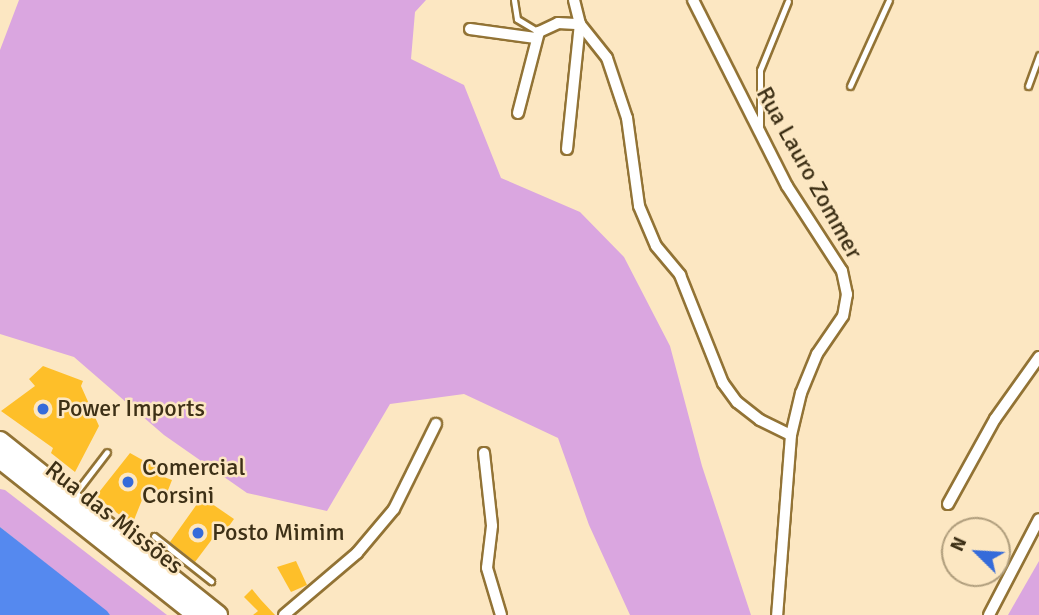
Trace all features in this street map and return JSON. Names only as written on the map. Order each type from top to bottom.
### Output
[{"type":"main road","name":"Rua das Missões","points":[[0,441],[218,615]]},
{"type":"main road","name":"Rua das Missões","points":[[0,459],[197,615]]},
{"type":"street","points":[[567,149],[580,24],[574,0]]},
{"type":"street","name":"Rua Lauro Zommer","points":[[693,0],[787,186],[842,271],[847,294],[843,316],[817,354],[801,393],[791,435],[777,615]]},
{"type":"street","points":[[470,29],[537,35],[558,23],[580,24],[607,58],[627,118],[639,206],[656,246],[680,275],[723,383],[737,402],[760,420],[791,435]]},
{"type":"street","points":[[518,113],[537,35]]},
{"type":"street","points":[[948,504],[995,419],[1039,357]]},
{"type":"street","points":[[284,615],[357,553],[394,509],[436,424]]},
{"type":"street","points":[[484,453],[492,526],[487,568],[501,615]]},
{"type":"street","points":[[989,615],[1039,519]]},
{"type":"lane","points":[[514,0],[517,19],[537,35]]},
{"type":"lane","points":[[850,86],[889,0]]},
{"type":"lane","points":[[760,129],[760,70],[788,1]]},
{"type":"lane","points":[[1028,86],[1039,55]]},
{"type":"lane","points":[[72,498],[107,452]]},
{"type":"lane","points":[[154,536],[211,581]]},
{"type":"shaded area","points":[[19,0],[426,0],[415,12],[411,59],[464,85],[501,178],[580,212],[624,257],[670,346],[702,466],[751,615],[630,615],[589,525],[558,438],[464,394],[390,404],[327,511],[247,493],[164,435],[74,357],[0,334],[0,50]]},
{"type":"shaded area","points":[[0,489],[5,490],[167,615],[110,615],[0,527]]},
{"type":"shaded area","points":[[1039,561],[1039,615],[1008,615]]},
{"type":"water","points":[[0,527],[107,611],[110,615],[0,615]]},
{"type":"building","points":[[43,366],[83,381],[81,386],[99,426],[75,472],[51,453],[53,448],[1,411],[35,386],[29,379]]},
{"type":"building","name":"Comercial Corsini","points":[[130,453],[155,467],[153,473],[172,480],[165,498],[146,490],[132,525],[96,496]]},
{"type":"building","points":[[202,497],[234,519],[224,533],[219,530],[195,562],[170,542]]},
{"type":"building","points":[[296,561],[307,585],[291,592],[277,567]]},
{"type":"building","points":[[252,589],[275,615],[253,615],[258,611],[244,597]]},
{"type":"place","name":"Power Imports","points":[[43,409]]},
{"type":"place","name":"Comercial Corsini","points":[[128,482]]},
{"type":"place","name":"Posto Mimim","points":[[198,533]]}]
